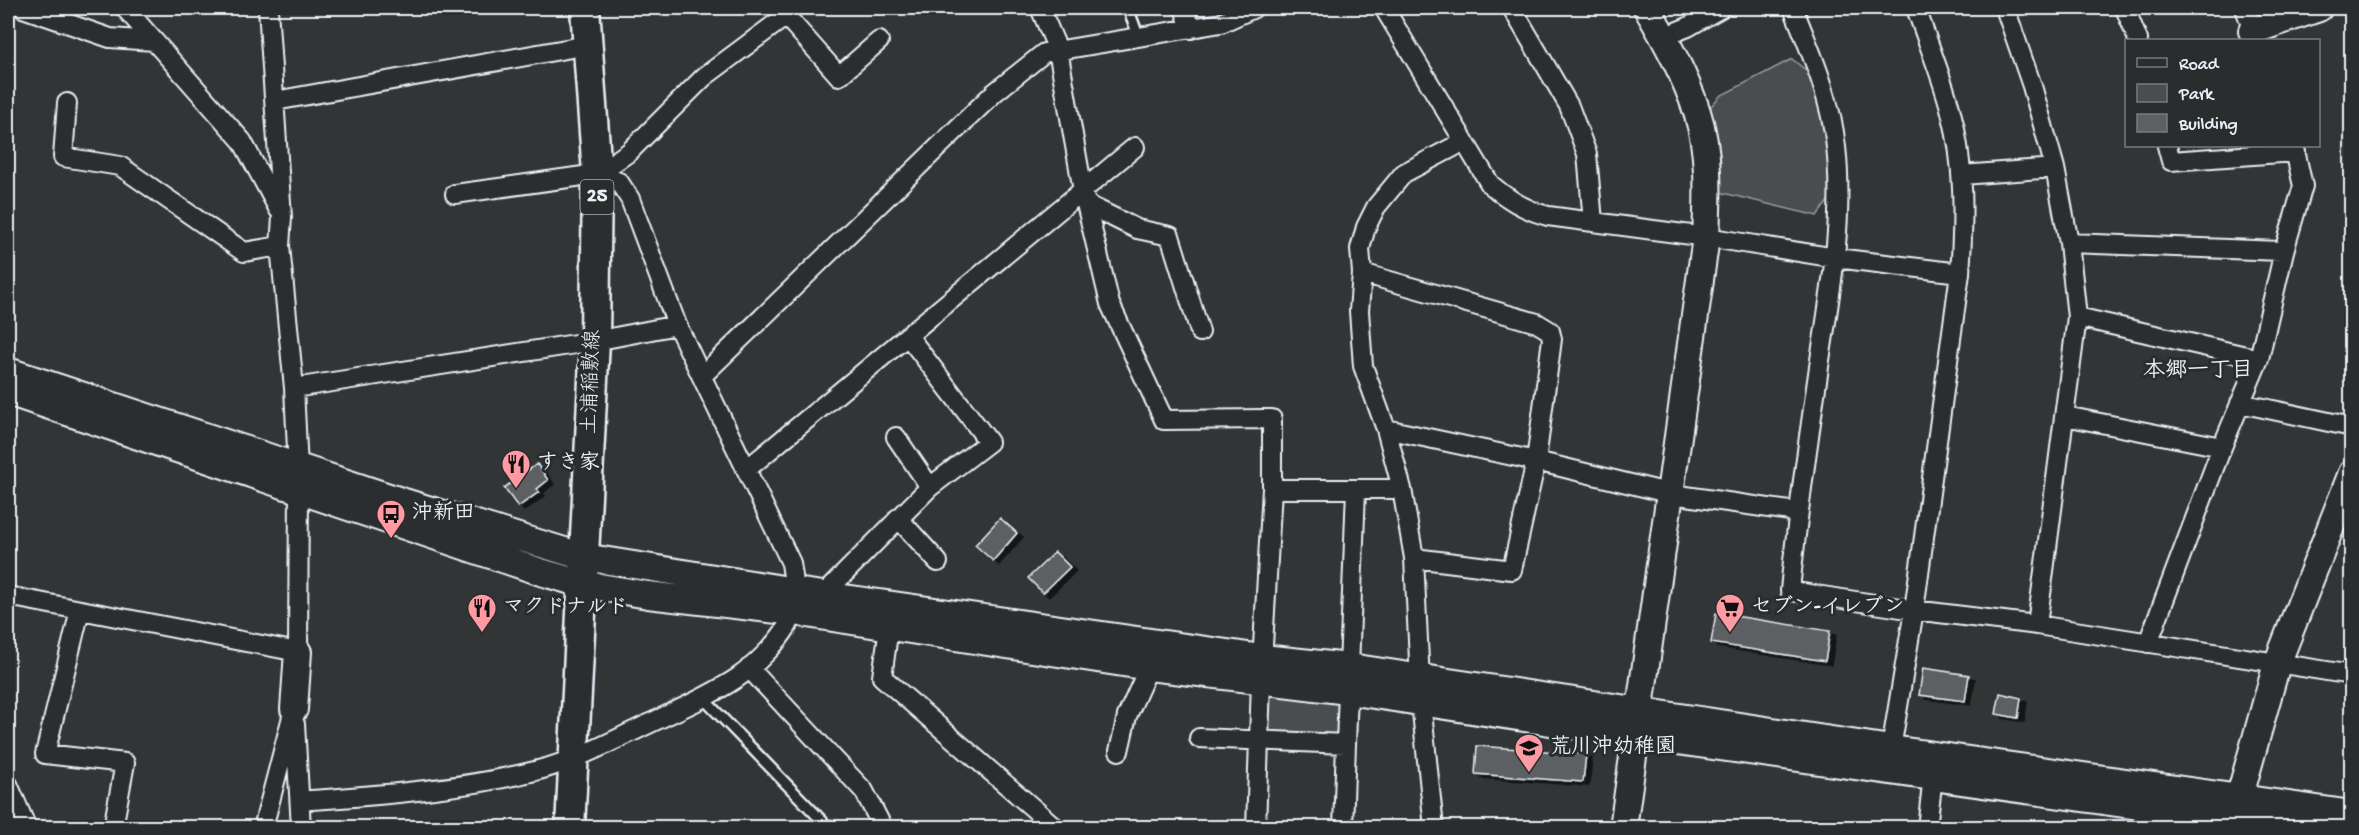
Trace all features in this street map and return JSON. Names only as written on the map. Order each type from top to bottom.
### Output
[{"type":"main road","name":"土浦稲敷線","points":[[570,828],[595,341],[597,174],[585,8]]},
{"type":"street","points":[[23,8],[110,38],[154,41]]},
{"type":"street","points":[[125,8],[242,141],[282,217]]},
{"type":"street","points":[[268,8],[282,217],[280,246],[294,388],[298,478],[298,652],[294,708],[301,828]]},
{"type":"street","points":[[1040,8],[1058,50],[1084,197],[1110,304],[1164,420],[1272,419],[1272,489],[1261,669],[1256,828]]},
{"type":"street","points":[[1184,8],[1191,29]]},
{"type":"street","points":[[703,375],[994,93],[1044,52],[1138,35],[1191,29],[1221,22],[1254,8]]},
{"type":"street","points":[[1384,8],[1490,184],[1506,198],[1528,210],[1593,222],[1836,258],[1960,273]]},
{"type":"street","points":[[1512,8],[1569,106],[1587,154],[1593,222]]},
{"type":"street","points":[[1623,828],[1672,494],[1706,237],[1708,190],[1706,160],[1698,114],[1687,84],[1647,8]]},
{"type":"street","points":[[1663,37],[1689,27],[1721,8]]},
{"type":"street","points":[[1793,8],[1820,75],[1836,146],[1838,196],[1836,258],[1797,512],[1790,591],[1914,610],[2037,624],[2352,675]]},
{"type":"street","points":[[1891,748],[1914,610],[1960,273],[1964,221],[1962,176],[1950,109],[1916,8]]},
{"type":"street","points":[[2005,8],[2032,86],[2055,168],[2068,243],[2077,317],[2037,624]]},
{"type":"street","points":[[2125,8],[2138,39]]},
{"type":"street","points":[[2251,26],[2319,8]]},
{"type":"street","points":[[455,194],[597,174],[629,152],[704,77],[786,16],[839,76],[879,41]]},
{"type":"street","points":[[275,101],[588,45]]},
{"type":"street","points":[[67,102],[63,157],[120,166],[244,252],[280,246]]},
{"type":"street","points":[[1434,828],[1421,690],[1414,558],[1402,489],[1386,429],[1363,366],[1359,311],[1362,273],[1360,249],[1366,227],[1376,207],[1404,173],[1463,142]]},
{"type":"street","points":[[747,469],[908,336],[1084,197],[1135,147]]},
{"type":"street","points":[[2148,643],[2222,447],[2259,359],[2284,251],[2303,186],[2295,149],[2171,161],[2167,147]]},
{"type":"street","points":[[1962,176],[2055,168]]},
{"type":"street","points":[[300,801],[396,794],[466,784],[536,771],[574,759],[702,697],[749,668],[784,632],[794,602],[791,563],[703,375],[677,325],[630,199],[619,182],[597,174]]},
{"type":"street","points":[[1084,197],[1137,230],[1170,236],[1200,332]]},
{"type":"street","points":[[2068,243],[2284,251]]},
{"type":"street","points":[[1362,273],[1537,323],[1550,331],[1552,339],[1536,461],[1512,570],[1414,558]]},
{"type":"street","points":[[2077,317],[2259,359]]},
{"type":"street","points":[[294,388],[473,358],[595,341],[677,325]]},
{"type":"street","points":[[823,595],[930,487],[989,442],[908,336]]},
{"type":"street","points":[[8,371],[298,478]]},
{"type":"street","points":[[8,392],[298,478],[398,500],[583,570],[794,602],[889,627],[1149,667],[1261,669]]},
{"type":"street","points":[[2240,403],[2352,427]]},
{"type":"street","points":[[2065,416],[2222,447]]},
{"type":"street","points":[[1386,429],[1536,461],[1672,494],[1797,512]]},
{"type":"street","points":[[896,437],[930,487]]},
{"type":"street","points":[[2235,815],[2277,664],[2352,473]]},
{"type":"street","points":[[1272,489],[1402,489]]},
{"type":"street","points":[[1343,828],[1356,490]]},
{"type":"street","points":[[898,518],[938,562]]},
{"type":"street","points":[[794,602],[823,595],[1261,669],[1421,690],[1635,735],[1933,776],[2235,815],[2352,814]]},
{"type":"street","points":[[8,596],[298,652]]},
{"type":"street","points":[[80,610],[45,754],[125,763],[112,828]]},
{"type":"street","points":[[889,627],[882,676],[1056,828]]},
{"type":"street","points":[[1119,751],[1127,716],[1149,667]]},
{"type":"street","points":[[749,668],[864,791],[884,828]]},
{"type":"street","points":[[1421,690],[1640,709],[1891,748],[2295,828]]},
{"type":"street","points":[[263,828],[294,708]]},
{"type":"street","points":[[1199,738],[1346,744]]},
{"type":"street","points":[[1927,828],[1933,776]]},
{"type":"street","points":[[8,784],[27,828]]},
{"type":"lane","points":[[1128,8],[1138,35]]},
{"type":"lane","points":[[702,697],[829,828]]},
{"type":"green space","points":[[1792,59],[1813,76],[1829,147],[1831,197],[1817,216],[1715,191],[1705,113],[1720,96]]},
{"type":"green space","points":[[1264,685],[1344,694],[1342,741],[1263,737]]},
{"type":"building","points":[[537,464],[548,480],[537,489],[539,492],[518,507],[504,488]]},
{"type":"building","points":[[1000,518],[1017,533],[993,561],[975,545]]},
{"type":"building","points":[[1055,552],[1070,567],[1043,593],[1028,578]]},
{"type":"building","points":[[1716,613],[1830,631],[1825,661],[1711,643]]},
{"type":"building","points":[[1923,668],[1969,675],[1965,701],[1919,695]]},
{"type":"building","points":[[2000,693],[2021,698],[2018,718],[1996,714]]},
{"type":"building","points":[[1477,746],[1586,754],[1583,782],[1475,774]]},
{"type":"place","name":"すき家","points":[[516,490]]},
{"type":"place","name":"沖新田","points":[[391,540]]},
{"type":"place","name":"マクドナルド","points":[[482,634]]},
{"type":"place","name":"セブン-イレブン","points":[[1730,634]]},
{"type":"place","name":"荒川沖幼稚園","points":[[1529,774]]},
{"type":"district","name":"本郷一丁目","points":[[2198,372]]}]
